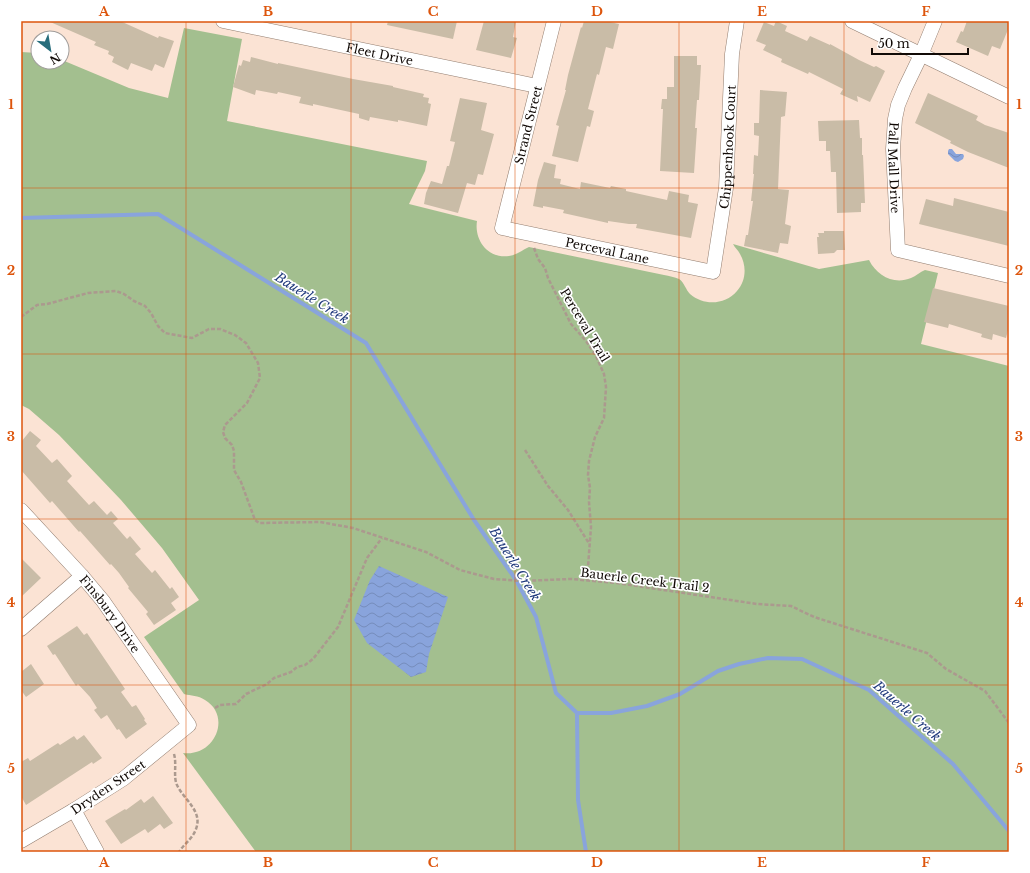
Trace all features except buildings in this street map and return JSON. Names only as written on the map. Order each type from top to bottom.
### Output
[{"type":"street","name":"Fleet Drive","points":[[223,21],[537,86]]},
{"type":"street","name":"Strand Street","points":[[502,228],[554,21]]},
{"type":"street","name":"Chippenhook Court","points":[[713,272],[726,188],[732,54],[737,21]]},
{"type":"street","points":[[852,21],[1009,97]]},
{"type":"street","name":"Pall Mall Drive","points":[[935,21],[898,105],[893,131],[898,250],[1009,276]]},
{"type":"street","name":"Perceval Lane","points":[[502,228],[713,272]]},
{"type":"street","name":"Finsbury Drive","points":[[21,510],[82,576],[114,616],[189,725]]},
{"type":"street","points":[[21,629],[82,576]]},
{"type":"street","name":"Dryden Street","points":[[21,841],[123,779],[189,725]]},
{"type":"street","points":[[74,810],[97,852]]},
{"type":"path","name":"Perceval Trail","points":[[534,248],[538,259],[545,268],[548,278],[571,324],[586,341],[596,356],[604,374],[607,395],[604,418],[592,447],[588,468],[591,527],[587,580]]},
{"type":"path","name":"Bauerle Creek Trail 2","points":[[21,317],[38,305],[88,293],[116,291],[145,306],[151,313],[158,326],[165,333],[192,338],[209,329],[220,329],[235,335],[246,343],[258,363],[260,378],[247,403],[225,425],[223,432],[225,438],[232,445],[234,450],[234,470],[241,482],[255,520],[259,523],[320,522],[353,528],[426,552],[460,570],[494,579],[523,581],[587,580],[617,583],[757,604],[791,606],[814,617],[927,653],[946,669],[985,691],[1009,723]]},
{"type":"path","points":[[525,450],[548,486],[568,510],[590,546]]},
{"type":"path","points":[[215,708],[220,705],[236,704],[246,694],[267,684],[274,678],[291,672],[297,667],[305,665],[314,659],[338,627],[356,586],[364,562],[382,538]]},
{"type":"path","points":[[174,754],[176,760],[176,784],[196,812],[197,820],[196,829],[179,852]]},
{"type":"green space","points":[[184,28],[242,39],[227,121],[427,161],[425,171],[409,204],[477,221],[478,235],[484,247],[501,256],[517,254],[529,247],[670,276],[681,280],[690,294],[702,301],[708,302],[727,299],[737,291],[742,283],[744,278],[744,263],[733,244],[819,269],[869,260],[872,266],[881,275],[892,280],[905,280],[925,270],[938,273],[921,344],[1009,366],[1009,852],[256,852],[183,753],[194,753],[204,749],[211,742],[216,734],[218,725],[217,716],[213,707],[202,698],[184,694],[144,637],[199,600],[162,548],[121,500],[59,435],[29,409],[21,405],[21,52],[30,53],[30,70],[70,70],[70,63],[129,88],[168,98]]},
{"type":"water","points":[[949,149],[952,149],[956,154],[963,154],[963,159],[958,162],[955,161],[948,154]]},
{"type":"water","points":[[379,566],[448,597],[429,654],[426,672],[411,677],[367,643],[354,620],[370,580]]},
{"type":"waterway","name":"Bauerle Creek","points":[[21,218],[158,214],[366,343],[474,520],[516,580],[536,617],[556,693],[577,713],[611,713],[647,706],[680,694],[718,671],[739,664],[768,658],[802,659],[869,690],[953,764],[1009,831]]},
{"type":"waterway","points":[[577,713],[578,800],[586,852]]}]
